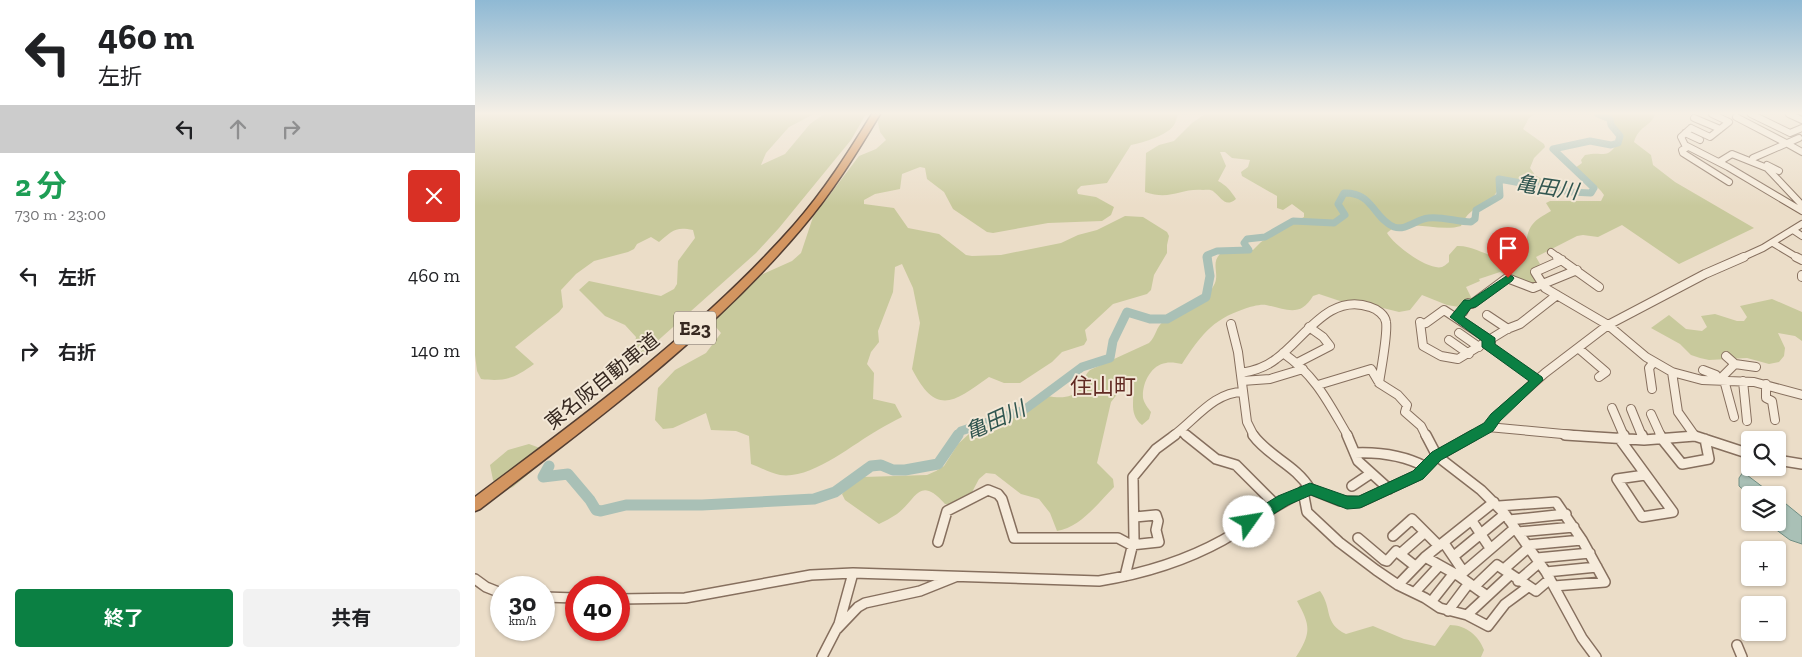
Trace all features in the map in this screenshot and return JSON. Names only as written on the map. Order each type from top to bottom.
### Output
[{"type":"highway","name":"東名阪自動車道","points":[[475,497],[653,357],[750,269],[787,230],[819,192],[853,145]]},
{"type":"highway","name":"東名阪自動車道","points":[[475,505],[633,381],[686,336],[751,275],[794,231],[826,193],[858,145]]},
{"type":"street","points":[[1685,145],[1728,167],[1802,211]]},
{"type":"street","points":[[1779,171],[1750,156],[1781,145]]},
{"type":"street","points":[[1789,145],[1802,152]]},
{"type":"street","points":[[1688,147],[1682,149],[1683,152],[1729,182]]},
{"type":"street","points":[[1719,162],[1732,154],[1766,168],[1802,205]]},
{"type":"street","points":[[1713,173],[1728,167]]},
{"type":"street","points":[[630,599],[685,598],[811,575],[853,573],[1092,582],[1125,576],[1211,547],[1276,505],[1307,490],[1353,503],[1418,475],[1437,456],[1489,427],[1495,417],[1537,380],[1608,325],[1705,274],[1773,243],[1802,224]]},
{"type":"street","points":[[1793,230],[1802,236]]},
{"type":"street","points":[[1773,243],[1802,260]]},
{"type":"street","points":[[1551,252],[1599,287]]},
{"type":"street","points":[[1562,260],[1535,272],[1542,285],[1608,325],[1655,362],[1672,372],[1691,378],[1719,376],[1735,364],[1745,362],[1756,367]]},
{"type":"street","points":[[1456,317],[1463,312],[1468,303],[1472,304],[1507,278],[1533,288],[1577,270]]},
{"type":"street","points":[[1537,380],[1485,344],[1456,317],[1444,310],[1426,323],[1421,323],[1422,345],[1439,355],[1455,360],[1469,354],[1485,344],[1508,329],[1514,324],[1519,324],[1557,294]]},
{"type":"street","points":[[1241,377],[1257,370],[1283,353],[1325,313],[1343,306],[1364,304],[1382,314],[1386,323],[1379,382]]},
{"type":"street","points":[[1487,315],[1508,329]]},
{"type":"street","points":[[1231,324],[1236,338],[1243,392],[1252,435],[1306,479],[1307,512],[1320,525],[1353,554],[1398,585],[1415,592],[1440,608],[1467,615],[1488,626],[1497,611],[1520,591],[1528,587]]},
{"type":"street","points":[[1241,377],[1270,379],[1300,366],[1330,346],[1323,337],[1309,327]]},
{"type":"street","points":[[1459,333],[1485,344]]},
{"type":"street","points":[[1449,340],[1469,354]]},
{"type":"street","points":[[1577,348],[1606,372],[1599,376]]},
{"type":"street","points":[[1283,353],[1300,366],[1318,385],[1339,420],[1358,461],[1370,474],[1389,489]]},
{"type":"street","points":[[1726,356],[1735,364]]},
{"type":"street","points":[[1652,389],[1649,368],[1655,362]]},
{"type":"street","points":[[1318,385],[1371,369],[1379,382],[1403,399],[1407,405],[1405,412],[1421,426],[1437,456],[1507,517],[1538,560],[1582,638],[1597,657]]},
{"type":"street","points":[[1703,370],[1719,376],[1766,384],[1802,395]]},
{"type":"street","points":[[1672,372],[1678,412],[1695,436]]},
{"type":"street","points":[[1719,376],[1734,417]]},
{"type":"street","points":[[1743,381],[1747,421]]},
{"type":"street","points":[[1766,384],[1766,398],[1772,401],[1775,420]]},
{"type":"street","points":[[1125,576],[1131,544],[1134,539],[1133,477],[1156,449],[1181,431],[1212,402],[1231,392],[1243,392]]},
{"type":"street","points":[[1611,408],[1622,438],[1645,475],[1673,512],[1642,517],[1617,479],[1645,475]]},
{"type":"street","points":[[1631,409],[1644,440]]},
{"type":"street","points":[[1651,414],[1662,439],[1682,464],[1709,459],[1705,439]]},
{"type":"street","points":[[1489,427],[1539,433],[1644,440],[1695,436],[1741,451]]},
{"type":"street","points":[[1181,431],[1215,458],[1235,465],[1256,482],[1276,505]]},
{"type":"street","points":[[1355,453],[1380,452],[1417,461],[1426,467]]},
{"type":"street","points":[[1786,461],[1802,464]]},
{"type":"street","points":[[1352,486],[1370,474]]},
{"type":"street","points":[[938,542],[947,511],[988,490],[998,494],[1002,499],[1014,538],[1118,538],[1131,544],[1159,542],[1156,530],[1158,521],[1155,515],[1135,517]]},
{"type":"street","points":[[1454,556],[1481,534],[1507,517],[1556,502],[1566,514],[1590,553],[1605,582],[1550,579]]},
{"type":"street","points":[[1398,585],[1425,557],[1467,523],[1507,517],[1566,514]]},
{"type":"street","points":[[1507,517],[1574,527]]},
{"type":"street","points":[[1431,602],[1459,573],[1491,548],[1507,517]]},
{"type":"street","points":[[1393,536],[1412,519],[1454,556],[1459,573]]},
{"type":"street","points":[[1472,521],[1491,548]]},
{"type":"street","points":[[1400,554],[1425,532]]},
{"type":"street","points":[[1357,538],[1387,561],[1396,551],[1415,566]]},
{"type":"street","points":[[1528,546],[1582,540]]},
{"type":"street","points":[[1511,575],[1528,546]]},
{"type":"street","points":[[1467,615],[1511,575],[1538,560],[1590,553]]},
{"type":"street","points":[[1425,557],[1439,566],[1459,573],[1471,585],[1487,596]]},
{"type":"street","points":[[1448,610],[1471,585],[1497,565],[1528,587],[1536,590],[1550,579],[1597,567]]},
{"type":"street","points":[[1415,592],[1439,566]]},
{"type":"street","points":[[822,657],[837,629],[853,573]]},
{"type":"street","points":[[837,629],[858,607],[865,603],[920,592],[957,576]]},
{"type":"street","points":[[475,579],[490,588]]},
{"type":"street","points":[[1737,645],[1741,657]]},
{"type":"green space","points":[[475,145],[773,145],[766,153],[761,165],[785,154],[793,145],[847,145],[756,253],[644,353],[632,358],[636,337],[625,325],[605,316],[579,290],[589,281],[661,296],[674,289],[677,284],[678,261],[695,238],[693,230],[674,230],[659,242],[651,237],[637,244],[634,249],[628,252],[594,261],[576,274],[561,290],[563,307],[559,312],[515,347],[534,364],[515,376],[497,380],[481,379],[477,371],[475,355]]},
{"type":"green space","points":[[881,145],[1132,145],[1107,183],[1081,186],[1077,190],[1078,194],[1096,197],[1114,207],[1111,215],[1102,221],[1048,223],[993,233],[987,232],[953,209],[944,192],[927,179],[925,168],[920,167],[902,174],[900,189],[875,194],[864,200],[864,204],[894,208],[908,228],[939,234],[966,255],[972,256],[1001,255],[1061,243],[1078,235],[1097,230],[1125,216],[1143,217],[1167,232],[1169,236],[1167,253],[1154,275],[1151,290],[1147,294],[1113,304],[1085,330],[1087,340],[1084,345],[1062,352],[1052,362],[1020,383],[1004,383],[989,377],[965,393],[946,400],[937,399],[929,394],[912,369],[920,323],[913,288],[902,264],[895,267],[893,292],[878,331],[879,342],[871,352],[867,364],[874,373],[873,399],[895,404],[902,417],[818,467],[792,475],[776,474],[751,464],[749,436],[736,431],[711,430],[706,413],[673,428],[663,429],[655,420],[658,388],[675,370],[706,353],[721,333],[709,319],[763,274],[792,261],[801,253],[813,217],[859,156],[876,149]]},
{"type":"green space","points":[[1159,145],[1544,145],[1545,147],[1534,158],[1530,168],[1535,175],[1550,184],[1539,185],[1504,178],[1494,196],[1471,212],[1461,226],[1442,228],[1411,225],[1394,228],[1387,233],[1396,244],[1411,256],[1436,267],[1443,267],[1449,262],[1449,255],[1457,246],[1475,249],[1499,257],[1516,253],[1526,245],[1528,232],[1533,224],[1551,211],[1546,203],[1550,201],[1601,201],[1604,195],[1598,187],[1581,176],[1575,168],[1582,163],[1581,160],[1585,155],[1605,154],[1617,145],[1637,145],[1651,155],[1653,165],[1675,182],[1754,228],[1679,264],[1622,225],[1598,237],[1577,236],[1536,257],[1540,264],[1533,270],[1537,282],[1523,282],[1500,272],[1479,279],[1480,281],[1466,287],[1472,299],[1459,307],[1447,305],[1422,295],[1410,310],[1399,312],[1379,307],[1367,301],[1340,301],[1319,294],[1313,296],[1308,303],[1298,310],[1286,310],[1261,305],[1233,313],[1207,330],[1182,364],[1161,364],[1152,371],[1146,381],[1143,392],[1144,402],[1151,412],[1149,419],[1142,425],[1134,414],[1133,390],[1130,378],[1111,402],[1097,463],[1113,479],[1114,487],[1089,514],[1066,529],[1057,531],[1050,513],[1039,499],[1021,494],[995,474],[986,473],[979,479],[971,494],[955,505],[945,504],[929,491],[919,492],[897,514],[879,524],[845,500],[842,494],[853,481],[863,477],[927,475],[944,466],[958,444],[970,433],[1027,411],[1047,396],[1061,397],[1074,394],[1081,388],[1090,370],[1149,343],[1161,323],[1183,314],[1204,298],[1215,283],[1216,261],[1220,254],[1226,250],[1253,250],[1276,232],[1304,217],[1304,213],[1292,204],[1283,210],[1277,208],[1277,196],[1242,176],[1241,172],[1248,167],[1250,160],[1232,158],[1225,152],[1220,152],[1226,166],[1218,181],[1226,186],[1236,199],[1232,202],[1224,201],[1213,191],[1209,190],[1195,190],[1169,195],[1145,192],[1146,153]]},
{"type":"green space","points":[[1772,299],[1802,312],[1802,341],[1795,336],[1778,333],[1785,348],[1784,356],[1779,362],[1769,364],[1747,358],[1709,360],[1700,358],[1691,355],[1680,344],[1651,328],[1669,315],[1686,329],[1702,331],[1707,327],[1701,316],[1715,314],[1737,321],[1744,321],[1747,317],[1740,306]]},
{"type":"green space","points":[[529,444],[540,448],[544,461],[513,487],[502,492],[493,480],[490,465],[508,450]]},
{"type":"green space","points":[[1320,591],[1334,625],[1346,634],[1373,626],[1404,639],[1435,646],[1450,625],[1461,627],[1471,632],[1479,640],[1484,650],[1481,657],[1296,657],[1307,635],[1307,623],[1297,601]]},
{"type":"shaded area","points":[[1741,475],[1748,476],[1761,486],[1741,486],[1741,488],[1739,486]]},
{"type":"shaded area","points":[[1786,504],[1802,517],[1802,544],[1790,540],[1778,531],[1786,531]]},
{"type":"waterway","name":"亀田川","points":[[1208,258],[1207,255],[1217,251],[1249,250],[1244,243],[1247,239],[1265,237],[1293,221],[1334,223],[1345,215],[1338,204],[1344,193],[1361,197],[1367,201],[1381,218],[1398,228],[1428,218],[1471,222],[1475,219],[1476,210],[1500,196],[1499,179],[1571,192],[1591,193],[1594,188],[1553,149],[1573,145]]},
{"type":"waterway","name":"亀田川","points":[[957,436],[961,431],[1024,410],[1082,367],[1110,358],[1113,341],[1127,312],[1150,319],[1167,319],[1206,297],[1210,276],[1207,257]]},
{"type":"waterway","name":"亀田川","points":[[549,466],[543,477],[568,474],[596,510],[601,511],[626,505],[702,505],[814,499],[835,492],[871,466],[881,465],[893,470],[905,470],[938,464],[958,435]]},
{"type":"district","name":"住山町","points":[[1103,386]]},
{"type":"route","points":[[1249,522],[1293,495],[1310,489],[1339,500],[1353,503],[1360,502],[1418,475],[1437,456],[1489,427],[1495,417],[1537,380],[1486,344],[1491,341],[1456,317],[1463,312],[1468,303],[1472,304],[1508,278]]}]
